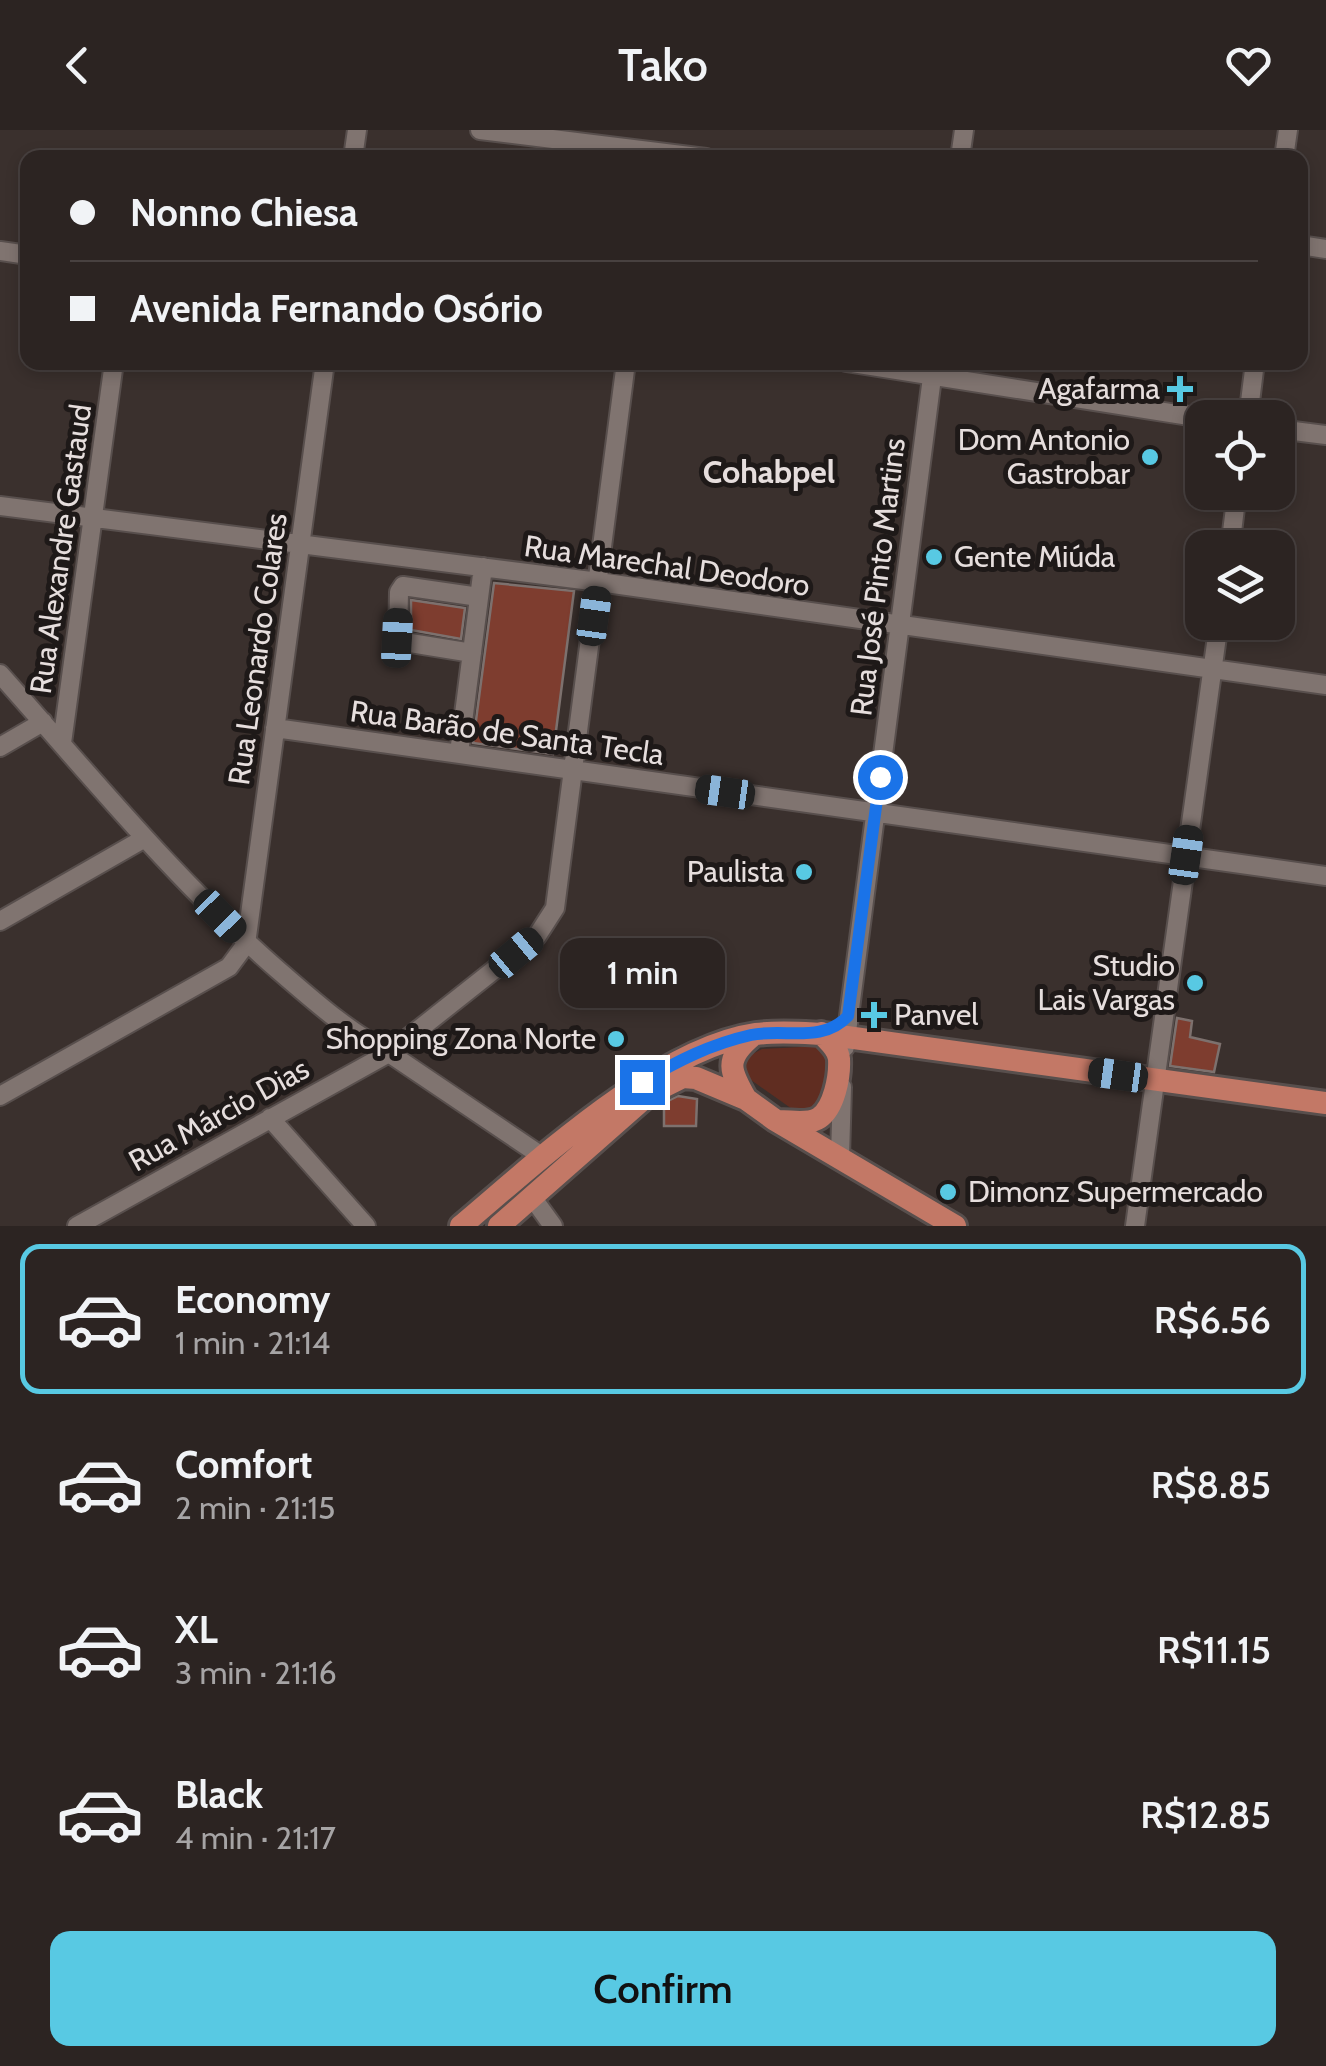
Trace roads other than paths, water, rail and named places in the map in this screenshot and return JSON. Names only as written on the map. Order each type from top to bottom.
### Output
[{"type":"main road","points":[[775,1120],[818,1119],[831,1105],[838,1060],[835,1030]]},
{"type":"main road","points":[[460,1226],[642,1082],[688,1055],[754,1034],[835,1030],[1326,1103]]},
{"type":"main road","points":[[746,1099],[731,1062],[737,1049],[754,1034]]},
{"type":"main road","points":[[499,1226],[649,1094],[674,1080],[696,1078],[746,1099],[955,1226]]},
{"type":"street","points":[[480,130],[653,147]]},
{"type":"street","name":"Rua Alexandre Gastaud","points":[[62,743],[113,370]]},
{"type":"street","name":"Rua Leonardo Colares","points":[[246,944],[324,370]]},
{"type":"street","name":"Rua Márcio Dias","points":[[77,1226],[388,1052],[536,936],[555,908],[625,370]]},
{"type":"street","name":"Rua José Pinto Martins","points":[[840,1157],[835,1030],[875,814],[933,370]]},
{"type":"street","points":[[938,370],[1185,415]]},
{"type":"street","points":[[1251,400],[1255,370]]},
{"type":"street","points":[[1295,431],[1326,435]]},
{"type":"street","name":"Rua Marechal Deodoro","points":[[0,506],[599,582],[1326,685]]},
{"type":"street","points":[[459,753],[483,567]]},
{"type":"street","points":[[472,653],[402,644],[397,638],[399,592],[403,586],[479,597]]},
{"type":"street","points":[[1135,1226],[1216,640]]},
{"type":"street","points":[[0,674],[145,838],[246,944],[365,1040],[543,1157]]},
{"type":"street","points":[[0,747],[44,722]]},
{"type":"street","name":"Rua Barão de Santa Tecla","points":[[275,728],[1326,876]]},
{"type":"street","points":[[0,921],[145,838]]},
{"type":"street","points":[[0,1096],[229,967],[246,944]]},
{"type":"street","points":[[270,1118],[366,1226]]},
{"type":"street","points":[[532,1197],[553,1226]]},
{"type":"place","name":"Agafarma","points":[[1180,389]]},
{"type":"place","name":"Dom Antonio Gastrobar","points":[[1150,457]]},
{"type":"place","name":"Gente Miúda","points":[[934,557]]},
{"type":"place","name":"Paulista","points":[[804,872]]},
{"type":"place","name":"Studio Lais Vargas","points":[[1195,983]]},
{"type":"place","name":"Panvel","points":[[874,1015]]},
{"type":"place","name":"Shopping Zona Norte","points":[[616,1039]]},
{"type":"place","name":"Dimonz Supermercado","points":[[948,1192]]},
{"type":"district","name":"Cohabpel","points":[[769,472]]}]
